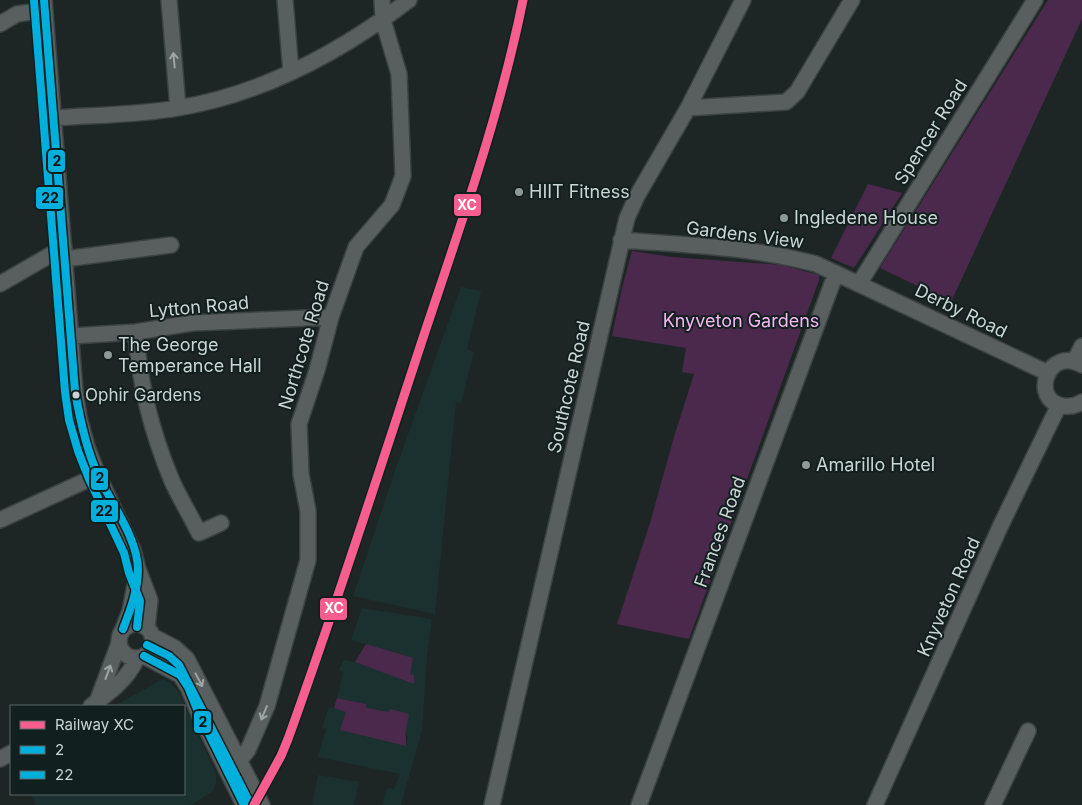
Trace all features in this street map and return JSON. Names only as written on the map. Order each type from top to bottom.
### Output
[{"type":"street","points":[[169,0],[178,108]]},
{"type":"street","points":[[285,0],[292,72]]},
{"type":"street","name":"Northcote Road","points":[[245,761],[267,706],[308,560],[308,510],[302,474],[299,424],[317,370],[331,317],[356,247],[392,205],[403,176],[400,74],[383,20],[382,0]]},
{"type":"street","points":[[54,118],[178,108],[246,92],[292,72],[343,45],[383,20],[409,0]]},
{"type":"street","name":"Southcote Road","points":[[492,805],[627,218],[688,108],[743,0]]},
{"type":"street","points":[[688,108],[786,102],[791,99],[852,0]]},
{"type":"street","name":"Spencer Road","points":[[859,284],[1035,0]]},
{"type":"street","points":[[0,24],[17,14],[45,5],[75,391],[79,418],[87,447],[98,475],[134,550],[138,569],[150,600],[152,647],[140,657],[132,669],[112,690],[94,704]]},
{"type":"street","name":"Gardens View","points":[[621,240],[787,256],[816,264],[859,284]]},
{"type":"street","points":[[0,284],[65,252],[171,245]]},
{"type":"street","name":"Frances Road","points":[[639,805],[836,273]]},
{"type":"street","name":"Derby Road","points":[[859,284],[1048,373]]},
{"type":"street","name":"Lytton Road","points":[[71,336],[136,332],[192,323],[331,317]]},
{"type":"street","points":[[136,332],[138,362],[150,421],[173,482],[200,533],[221,523]]},
{"type":"street","points":[[1082,346],[1078,363],[1067,360],[1059,362],[1048,373],[1045,388],[1052,401],[1059,405],[1072,406],[1082,402]]},
{"type":"street","name":"Knyveton Road","points":[[875,805],[1000,528],[1059,405]]},
{"type":"street","points":[[0,520],[98,475]]},
{"type":"street","points":[[94,704],[130,611],[138,569]]},
{"type":"street","points":[[244,805],[199,714],[188,687],[180,675],[140,657],[127,656],[120,648],[121,636],[132,624],[138,623],[175,648],[187,659],[245,761],[262,805]]},
{"type":"street","points":[[993,805],[1028,731]]},
{"type":"shaded area","points":[[461,287],[481,291],[467,349],[474,352],[461,403],[456,402],[435,614],[353,596],[397,465]]},
{"type":"shaded area","points":[[362,608],[432,619],[427,655],[422,730],[401,805],[382,805],[387,788],[394,789],[400,774],[318,757],[326,729],[322,728],[329,707],[346,711],[341,730],[406,746],[408,736],[405,735],[390,710],[389,712],[379,713],[365,708],[366,704],[337,698],[343,672],[339,670],[344,660],[355,662],[414,683],[410,674],[413,658],[351,640]]},
{"type":"shaded area","points":[[163,679],[171,683],[178,691],[184,705],[116,705]]},
{"type":"shaded area","points":[[185,706],[216,773],[216,784],[213,791],[191,805],[36,805],[31,795],[185,795]]},
{"type":"shaded area","points":[[318,775],[359,782],[354,805],[312,805]]},
{"type":"green space","points":[[1048,0],[1082,0],[1082,19],[951,302],[880,268]]},
{"type":"green space","points":[[868,184],[902,193],[854,268],[831,258]]},
{"type":"green space","name":"Knyveton Gardens","points":[[632,251],[672,257],[781,265],[819,275],[819,280],[689,639],[617,624],[650,523],[694,374],[682,372],[686,348],[612,336]]},
{"type":"green space","points":[[366,644],[413,658],[410,674],[414,675],[414,684],[355,662]]},
{"type":"green space","points":[[337,698],[366,704],[366,708],[389,712],[390,709],[409,714],[405,735],[406,746],[340,730],[346,712],[334,708]]},
{"type":"rail line","name":"XC","points":[[254,805],[281,756],[288,739],[356,543],[477,175],[502,88],[523,0]]},
{"type":"transit line","name":"2","points":[[44,0],[75,391],[90,455],[103,486],[129,534],[137,558],[137,585],[123,629]]},
{"type":"transit line","name":"22","points":[[34,1],[65,392],[69,420],[78,451],[124,553],[129,573],[140,601],[137,627]]},
{"type":"transit line","name":"22","points":[[147,645],[169,656],[179,665],[251,805]]},
{"type":"transit line","name":"2","points":[[144,656],[180,675],[188,687],[199,714],[244,805]]},
{"type":"place","name":"HIIT Fitness","points":[[519,192]]},
{"type":"place","name":"Ingledene House","points":[[784,218]]},
{"type":"place","name":"The George Temperance Hall","points":[[108,355]]},
{"type":"place","name":"Ophir Gardens","points":[[76,395]]},
{"type":"place","name":"Amarillo Hotel","points":[[806,465]]}]
